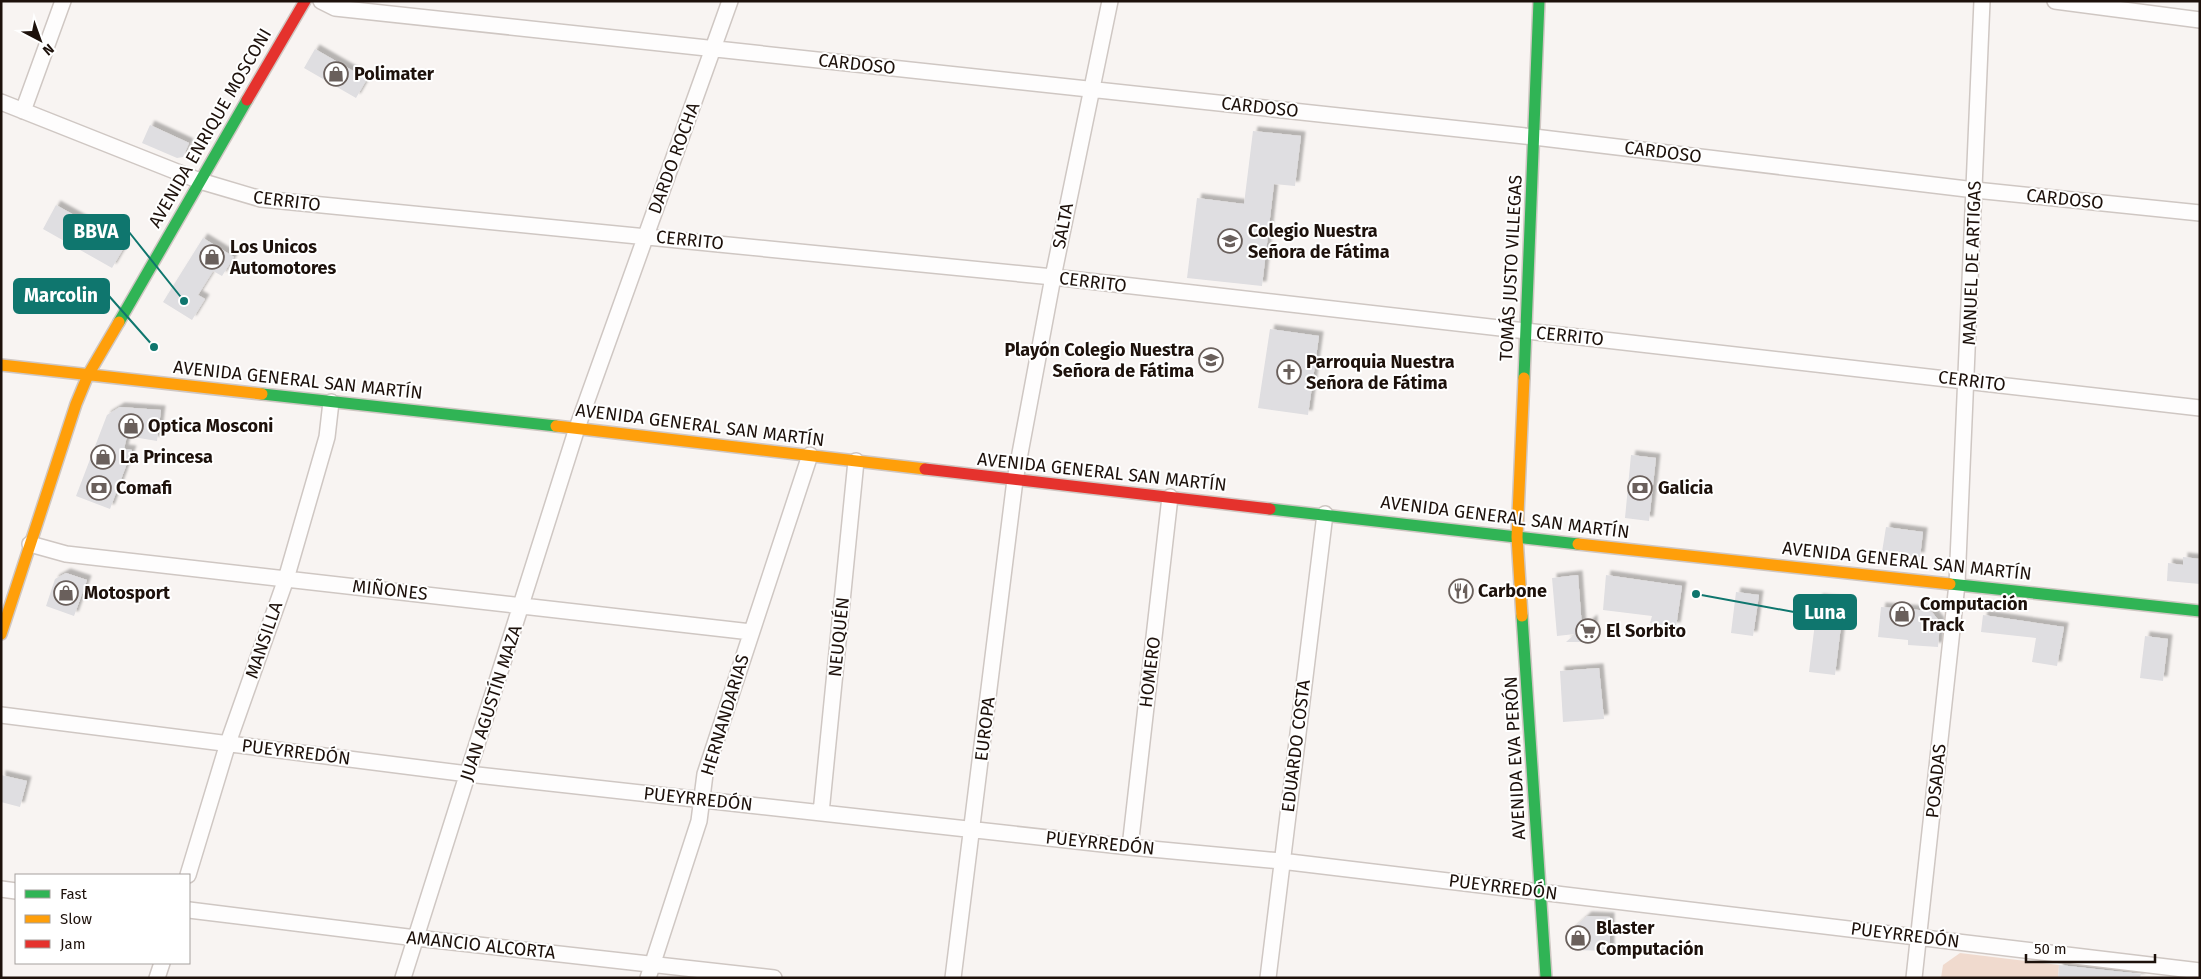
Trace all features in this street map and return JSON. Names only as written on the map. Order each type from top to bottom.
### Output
[{"type":"main road","name":"AVENIDA ENRIQUE MOSCONI","points":[[1,634],[76,404],[88,375],[305,1]]},
{"type":"main road","name":"TOMÁS JUSTO VILLEGAS","points":[[1517,537],[1539,1]]},
{"type":"main road","name":"AVENIDA GENERAL SAN MARTÍN","points":[[1,365],[577,428],[1517,537],[2200,612]]},
{"type":"main road","name":"AVENIDA EVA PERÓN","points":[[1517,537],[1526,641],[1546,978]]},
{"type":"street","points":[[23,111],[63,1]]},
{"type":"street","name":"CARDOSO","points":[[321,1],[335,8],[1091,88],[1534,137],[1974,190],[2200,214]]},
{"type":"street","name":"DARDO ROCHA","points":[[577,428],[730,1]]},
{"type":"street","name":"SALTA","points":[[1015,480],[1053,277],[1110,1]]},
{"type":"street","name":"MANUEL DE ARTIGAS","points":[[1957,584],[1982,1]]},
{"type":"street","points":[[2055,1],[2200,20]]},
{"type":"street","name":"CERRITO","points":[[1,102],[200,181],[261,199],[1053,277],[2200,408]]},
{"type":"street","name":"MANSILLA","points":[[188,874],[228,743],[286,579],[327,437],[331,402]]},
{"type":"street","name":"JUAN AGUSTÍN MAZA","points":[[403,978],[577,428]]},
{"type":"street","name":"HERNANDARIAS","points":[[651,971],[699,821],[705,774],[810,455]]},
{"type":"street","name":"NEUQUÉN","points":[[821,813],[856,461]]},
{"type":"street","name":"EUROPA","points":[[953,978],[1015,480]]},
{"type":"street","name":"HOMERO","points":[[1130,847],[1170,497]]},
{"type":"street","name":"EDUARDO COSTA","points":[[1268,978],[1324,514]]},
{"type":"street","name":"MIÑONES","points":[[30,544],[66,554],[751,632]]},
{"type":"street","name":"POSADAS","points":[[1914,978],[1957,584]]},
{"type":"street","name":"PUEYRREDÓN","points":[[1,715],[468,774],[1130,847],[1281,861],[2200,970]]},
{"type":"street","points":[[1,889],[15,891]]},
{"type":"street","name":"AMANCIO ALCORTA","points":[[190,910],[416,938],[651,971],[774,978]]},
{"type":"street","points":[[157,978],[162,964]]},
{"type":"shaded area","points":[[1960,953],[2059,965],[2058,978],[1941,978],[1943,965]]},
{"type":"building","name":"Polimater","points":[[315,49],[367,79],[356,98],[304,68]]},
{"type":"building","points":[[150,125],[189,143],[183,157],[177,158],[142,143]]},
{"type":"building","name":"Colegio Nuestra Señora de Fátima","points":[[1253,131],[1301,136],[1295,186],[1274,184],[1262,286],[1187,278],[1197,198],[1244,204]]},
{"type":"building","points":[[56,205],[126,244],[112,268],[43,229]]},
{"type":"building","points":[[203,238],[234,257],[222,276],[213,271],[198,295],[205,299],[192,320],[163,302]]},
{"type":"building","name":"Parroquia Nuestra Señora de Fátima","points":[[1270,329],[1319,336],[1308,415],[1258,408]]},
{"type":"building","points":[[120,407],[161,410],[157,441],[127,436],[124,449],[132,450],[110,509],[76,496],[107,415]]},
{"type":"building","name":"Galicia","points":[[1631,455],[1656,458],[1649,521],[1625,518]]},
{"type":"building","points":[[1886,527],[1923,532],[1920,557],[1882,552]]},
{"type":"building","points":[[2183,557],[2200,559],[2200,584],[2167,581],[2168,563],[2183,565]]},
{"type":"building","name":"Motosport","points":[[66,573],[87,580],[74,616],[46,606],[55,579]]},
{"type":"building","points":[[1578,575],[1582,628],[1593,619],[1594,642],[1566,642],[1575,634],[1557,636],[1552,578]]},
{"type":"building","points":[[1606,575],[1682,586],[1676,627],[1650,623],[1652,616],[1603,610]]},
{"type":"building","points":[[1736,592],[1759,595],[1753,636],[1731,633]]},
{"type":"building","points":[[1818,598],[1844,601],[1835,675],[1809,672]]},
{"type":"building","points":[[1881,607],[1931,611],[1940,622],[1938,647],[1908,645],[1908,640],[1878,637]]},
{"type":"building","points":[[1983,615],[2064,627],[2057,666],[2032,662],[2036,638],[1981,632]]},
{"type":"building","points":[[2145,636],[2168,639],[2163,681],[2140,678]]},
{"type":"building","points":[[1599,668],[1604,719],[1563,722],[1560,671]]},
{"type":"building","points":[[1,775],[27,781],[20,807],[1,802]]},
{"type":"building","points":[[1587,916],[1610,917],[1610,951],[1572,950],[1572,930]]},
{"type":"building","points":[[2059,965],[2141,974],[2140,978],[2058,978]]},
{"type":"traffic: fast","points":[[1524,378],[1539,1]]},
{"type":"traffic: fast","points":[[119,322],[247,100]]},
{"type":"traffic: fast","points":[[262,394],[556,426]]},
{"type":"traffic: fast","points":[[1270,509],[1578,544]]},
{"type":"traffic: fast","points":[[1950,584],[2200,611]]},
{"type":"traffic: fast","points":[[1522,616],[1546,978]]},
{"type":"traffic: slow","points":[[1,634],[76,404],[88,375],[119,322]]},
{"type":"traffic: slow","points":[[1,365],[262,394]]},
{"type":"traffic: slow","points":[[1522,616],[1517,537],[1524,378]]},
{"type":"traffic: slow","points":[[556,426],[925,469]]},
{"type":"traffic: slow","points":[[1578,544],[1950,584]]},
{"type":"traffic: jam","points":[[247,100],[305,1]]},
{"type":"traffic: jam","points":[[925,469],[1270,509]]},
{"type":"place","name":"Polimater","points":[[336,74]]},
{"type":"place","name":"Colegio Nuestra Señora de Fátima","points":[[1230,241]]},
{"type":"place","name":"Los Unicos Automotores","points":[[212,257]]},
{"type":"place","name":"BBVA","points":[[184,301]]},
{"type":"place","name":"Marcolin","points":[[154,347]]},
{"type":"place","name":"Playón Colegio Nuestra Señora de Fátima","points":[[1211,360]]},
{"type":"place","name":"Parroquia Nuestra Señora de Fátima","points":[[1289,372]]},
{"type":"place","name":"Optica Mosconi","points":[[131,426]]},
{"type":"place","name":"La Princesa","points":[[103,457]]},
{"type":"place","name":"Comafi","points":[[99,488]]},
{"type":"place","name":"Galicia","points":[[1640,488]]},
{"type":"place","name":"Carbone","points":[[1461,591]]},
{"type":"place","name":"Motosport","points":[[66,593]]},
{"type":"place","name":"Luna","points":[[1696,594]]},
{"type":"place","name":"Computación Track","points":[[1902,614]]},
{"type":"place","name":"El Sorbito","points":[[1588,631]]},
{"type":"place","name":"Blaster Computación","points":[[1578,938]]}]
